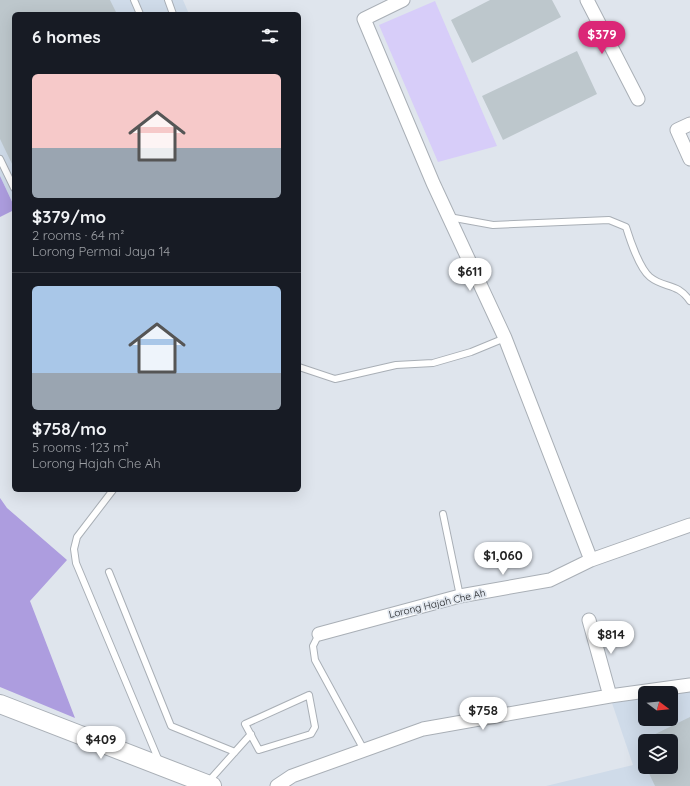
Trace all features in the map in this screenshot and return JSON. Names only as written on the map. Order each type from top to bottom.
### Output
[{"type":"street","points":[[403,0],[364,19],[449,217],[505,338],[591,560]]},
{"type":"street","points":[[587,0],[638,99]]},
{"type":"street","points":[[690,124],[677,130],[690,159]]},
{"type":"street","name":"Lorong Hajah Che Ah","points":[[319,634],[420,605],[460,596],[550,580],[591,560],[621,551],[690,525]]},
{"type":"street","points":[[589,620],[610,696]]},
{"type":"street","points":[[277,786],[292,776],[424,729],[610,696],[690,684]]},
{"type":"street","points":[[0,704],[161,767],[202,785]]},
{"type":"lane","points":[[134,0],[139,12]]},
{"type":"lane","points":[[168,0],[172,12]]},
{"type":"lane","points":[[0,159],[12,184]]},
{"type":"lane","points":[[449,217],[493,225],[609,220],[626,227],[635,252],[650,277],[683,291],[690,300]]},
{"type":"lane","points":[[301,369],[335,379],[396,365],[433,363],[471,352],[505,338]]},
{"type":"lane","points":[[111,492],[77,537],[74,550],[76,563],[161,767]]},
{"type":"lane","points":[[443,514],[460,596]]},
{"type":"lane","points":[[109,572],[171,726],[235,752]]},
{"type":"lane","points":[[319,634],[313,646],[315,660],[364,750]]},
{"type":"lane","points":[[309,695],[315,727],[311,734],[259,750],[251,734],[245,724],[309,695]]},
{"type":"lane","points":[[202,785],[251,734]]},
{"type":"shaded area","points":[[0,0],[183,0],[188,12],[12,12],[12,202],[0,176]]},
{"type":"shaded area","points":[[435,1],[497,146],[438,162],[379,25]]},
{"type":"shaded area","points":[[0,176],[12,202],[12,211],[0,217]]},
{"type":"shaded area","points":[[0,498],[7,508],[67,560],[30,601],[75,718],[0,687]]},
{"type":"shaded area","points":[[690,690],[690,786],[546,786],[633,765],[612,703],[638,698],[638,726],[678,726],[678,692]]},
{"type":"building","points":[[0,0],[110,0],[116,12],[12,12],[12,164],[0,139]]},
{"type":"building","points":[[490,0],[552,0],[561,17],[472,63],[451,20]]},
{"type":"building","points":[[577,51],[597,94],[503,140],[482,96]]},
{"type":"building","points":[[690,717],[690,786],[655,786],[649,774],[678,774],[678,734],[655,734],[672,726],[678,726],[678,723]]}]
